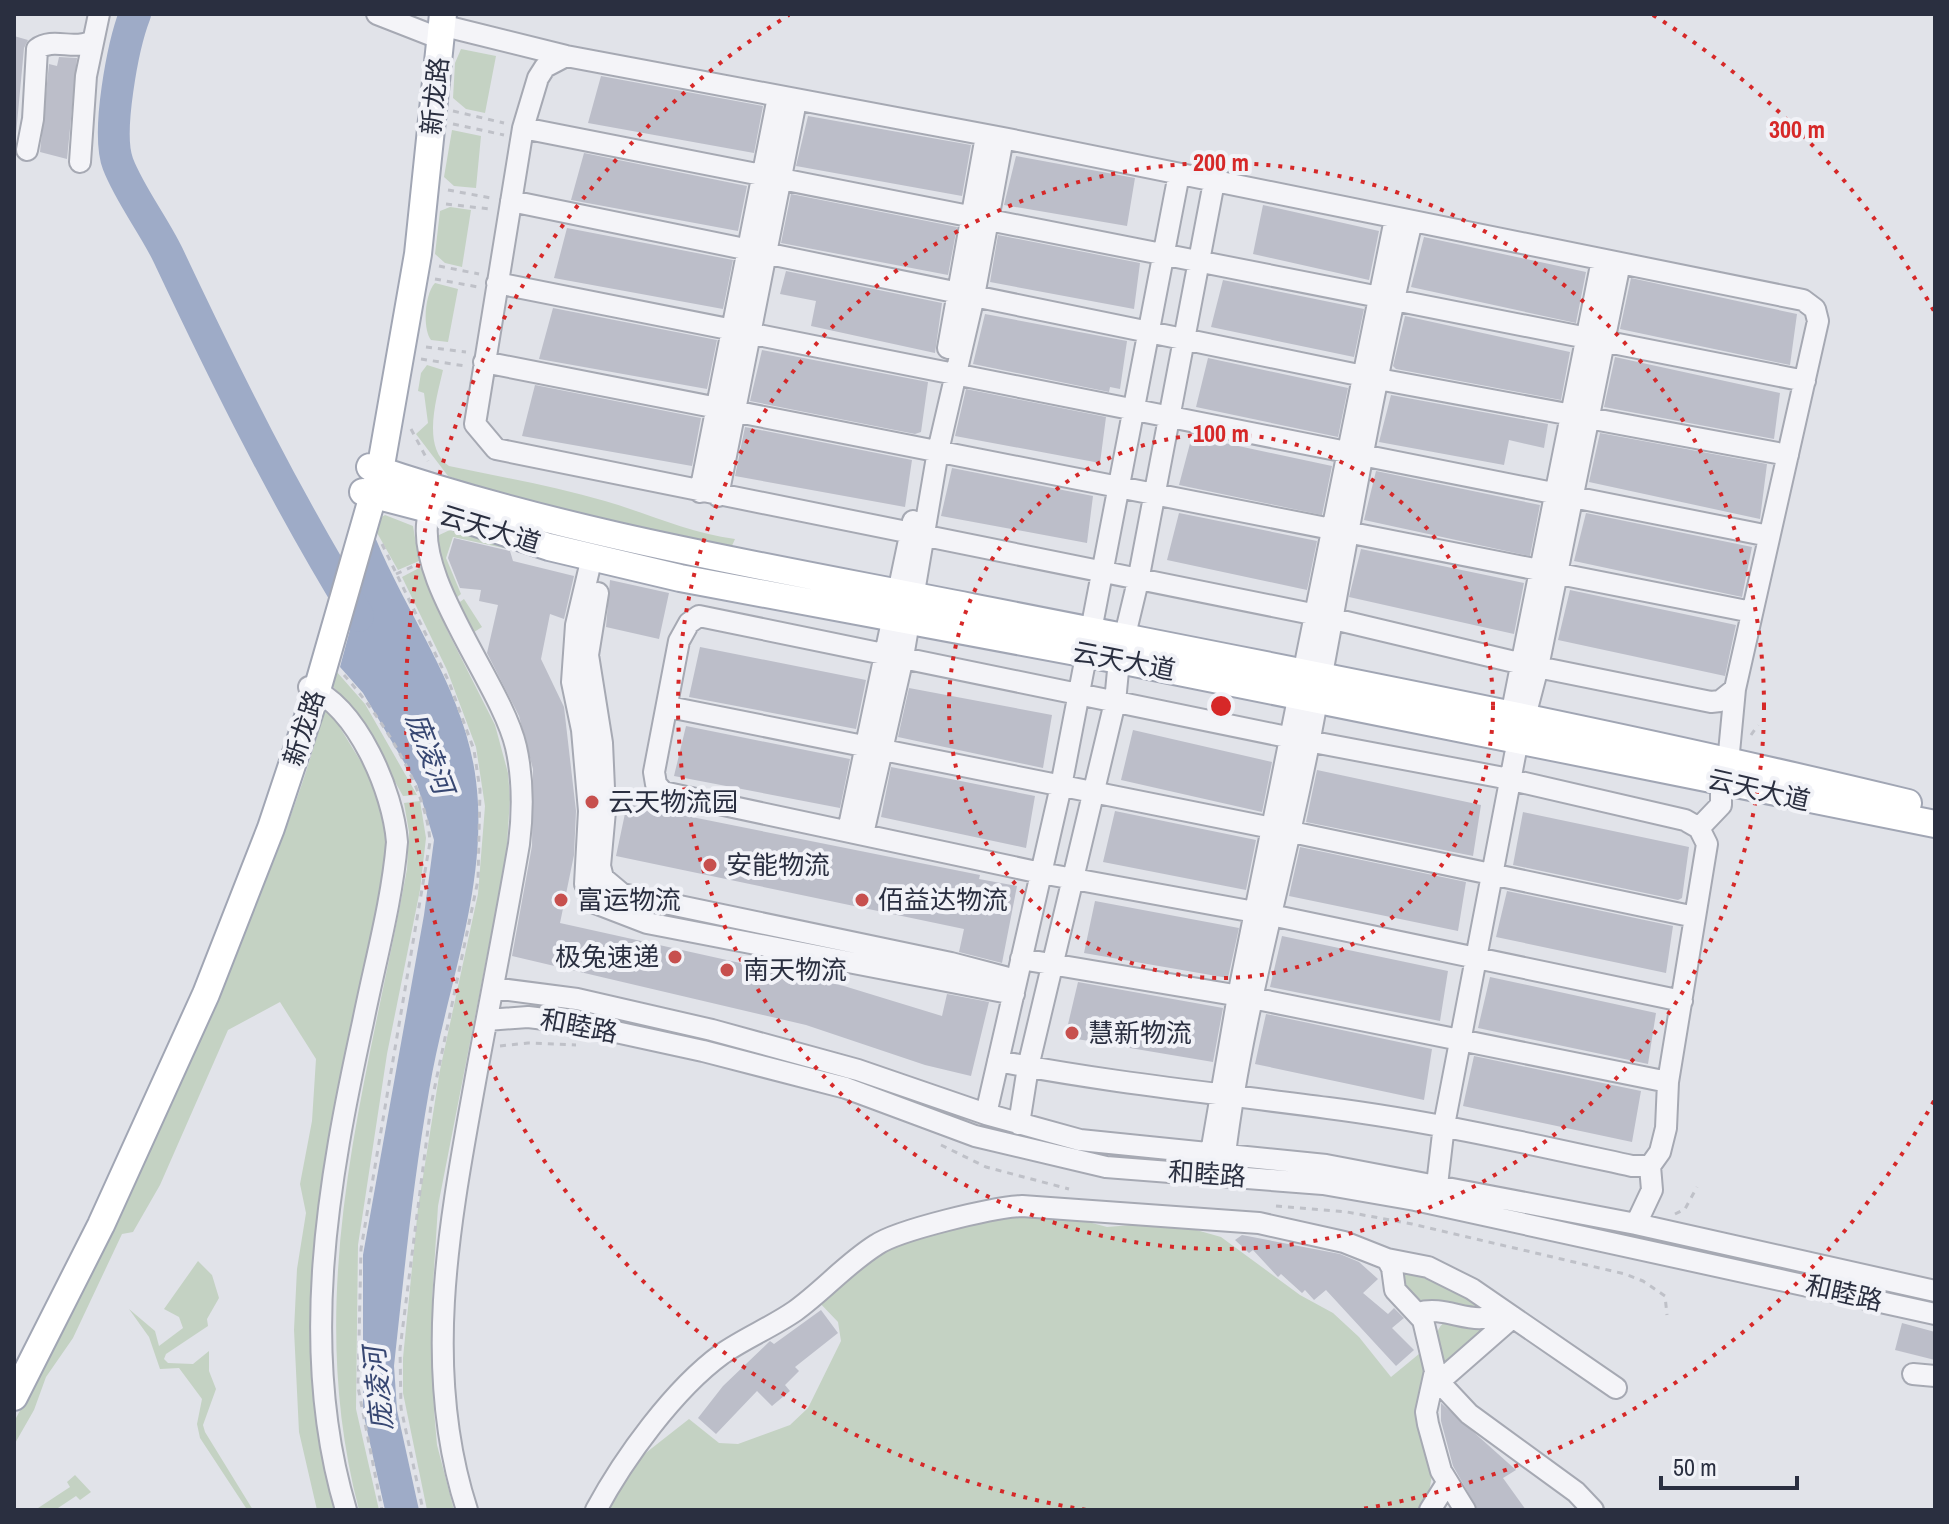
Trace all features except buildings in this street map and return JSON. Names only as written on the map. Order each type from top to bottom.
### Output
[{"type":"main road","name":"新龙路","points":[[14,1397],[101,1225],[206,994],[271,828],[319,680],[364,530],[411,251],[441,26]]},
{"type":"main road","name":"云天大道","points":[[372,481],[430,510],[598,559],[706,582],[903,606]]},
{"type":"main road","name":"云天大道","points":[[372,481],[520,513],[903,606],[1724,772],[1935,810]]},
{"type":"main road","name":"新龙路","points":[[14,1378],[96,1221],[200,990],[319,680]]},
{"type":"main road","name":"云天大道","points":[[1724,772],[1935,824]]},
{"type":"street","points":[[80,162],[92,41],[99,14]]},
{"type":"street","points":[[377,14],[566,56],[995,137],[1803,300],[1815,309],[1818,321],[1735,689],[1721,805],[1699,828]]},
{"type":"street","points":[[27,150],[33,119],[37,49],[46,44],[78,45],[92,41]]},
{"type":"street","points":[[566,56],[545,67],[538,78],[522,134],[509,206],[475,424],[496,449],[709,494],[918,533],[1711,702],[1720,701],[1735,689]]},
{"type":"street","points":[[709,494],[787,99]]},
{"type":"street","points":[[522,134],[771,176],[980,216],[1805,381]]},
{"type":"street","points":[[856,833],[894,655],[995,137]]},
{"type":"street","points":[[986,1114],[1061,786],[1179,174]]},
{"type":"street","points":[[1019,1124],[1028,1067],[1055,966],[1115,702],[1122,648],[1138,581],[1214,182]]},
{"type":"street","points":[[509,206],[966,294],[1371,378],[1788,455]]},
{"type":"street","points":[[1218,1154],[1245,997],[1325,618],[1385,299],[1404,220]]},
{"type":"street","points":[[1429,1184],[1504,778],[1530,665],[1611,261]]},
{"type":"street","points":[[497,283],[1168,414],[1769,536]]},
{"type":"street","points":[[484,362],[932,449],[1341,534],[1752,612]]},
{"type":"street","points":[[430,510],[427,543],[435,571],[473,656],[499,702],[516,745],[522,825],[459,1161],[443,1301],[445,1413],[467,1510]]},
{"type":"street","points":[[598,559],[576,625],[572,682],[582,730],[589,811],[585,884],[595,903],[647,923],[1015,987]]},
{"type":"street","points":[[706,582],[699,616],[689,623],[679,641],[669,707],[654,772],[656,784],[663,792],[1041,873],[1264,913],[1682,1001]]},
{"type":"street","points":[[699,616],[1300,740],[1504,778],[1685,820],[1699,828],[1707,844],[1668,1082],[1666,1128],[1660,1152],[1650,1166]]},
{"type":"street","points":[[319,680],[325,694],[341,710],[375,765],[393,812],[397,842],[335,1166],[323,1254],[325,1410],[346,1510]]},
{"type":"street","points":[[669,707],[1280,829],[1695,917]]},
{"type":"street","points":[[1021,959],[1245,997],[1668,1082]]},
{"type":"street","name":"和睦路","points":[[493,988],[577,999],[712,1030],[858,1070],[986,1114],[1080,1140],[1326,1165],[1640,1218],[1935,1291]]},
{"type":"street","name":"和睦路","points":[[487,1020],[528,1017],[570,1022],[703,1051],[846,1088],[975,1136],[1072,1161],[1106,1167],[1323,1184],[1400,1197],[1935,1314]]},
{"type":"street","points":[[998,1061],[1132,1086],[1438,1124],[1632,1166],[1650,1166]]},
{"type":"street","points":[[1640,1218],[1654,1179],[1650,1166]]},
{"type":"street","points":[[596,1510],[627,1455],[706,1368],[795,1311],[854,1260],[897,1234],[992,1210],[1022,1206],[1259,1223],[1344,1242],[1387,1259],[1414,1262],[1445,1274],[1616,1388]]},
{"type":"street","points":[[1387,1259],[1392,1268],[1395,1290],[1422,1321],[1433,1359],[1436,1385],[1469,1414],[1576,1492],[1593,1510]]},
{"type":"street","points":[[1422,1321],[1451,1313],[1483,1320],[1508,1314]]},
{"type":"street","points":[[1465,1510],[1447,1483],[1426,1412],[1436,1385],[1508,1314]]},
{"type":"street","points":[[1913,1374],[1935,1376]]},
{"type":"street","points":[[1430,1510],[1447,1483]]},
{"type":"path","points":[[447,110],[522,134]]},
{"type":"path","points":[[446,123],[522,134]]},
{"type":"path","points":[[439,188],[509,206]]},
{"type":"path","points":[[438,203],[509,206]]},
{"type":"path","points":[[429,264],[497,283]]},
{"type":"path","points":[[427,278],[497,283]]},
{"type":"path","points":[[420,346],[484,362]]},
{"type":"path","points":[[417,358],[484,362]]},
{"type":"path","points":[[364,530],[396,574],[462,715],[477,763],[480,790],[478,880],[433,1091],[414,1219],[400,1349],[401,1408],[423,1510]]},
{"type":"path","points":[[396,574],[421,563]]},
{"type":"path","points":[[319,680],[362,696],[413,781],[428,821],[430,842],[361,1249],[359,1399],[382,1510]]},
{"type":"path","points":[[1640,1218],[1668,1216],[1685,1209],[1697,1187]]},
{"type":"green space","points":[[461,49],[496,56],[485,113],[466,109],[453,98],[455,63]]},
{"type":"green space","points":[[452,130],[481,136],[476,188],[454,186],[444,177]]},
{"type":"green space","points":[[450,207],[471,210],[462,267],[445,263],[435,254],[440,211]]},
{"type":"green space","points":[[435,283],[458,289],[448,342],[431,340],[426,327],[427,302]]},
{"type":"green space","points":[[427,365],[443,370],[433,434],[440,458],[449,466],[605,501],[686,528],[735,539],[731,548],[682,541],[492,492],[448,476],[416,434],[428,423],[424,393],[418,391],[421,373]]},
{"type":"green space","points":[[385,515],[413,526],[419,561],[398,570],[376,531],[380,518]]},
{"type":"green space","points":[[452,529],[466,531],[508,549],[453,537],[446,558],[461,594],[455,599],[439,559],[437,536]]},
{"type":"green space","points":[[421,567],[447,630],[495,725],[508,773],[510,799],[506,858],[438,1206],[432,1301],[434,1410],[437,1445],[454,1510],[427,1510],[403,1393],[403,1358],[418,1208],[440,1070],[478,894],[485,806],[476,747],[447,670],[402,577]]},
{"type":"green space","points":[[464,599],[482,627],[471,634],[457,604]]},
{"type":"green space","points":[[336,671],[365,704],[417,795],[403,796],[357,714],[331,684]]},
{"type":"green space","points":[[326,705],[379,791],[389,845],[318,1225],[339,1510],[317,1510],[299,1432],[294,1330],[297,1269],[306,1213],[300,1184],[312,1121],[316,1059],[280,1002],[228,1030],[160,1185],[133,1232],[122,1234],[73,1338],[46,1377],[34,1410],[14,1445],[14,1422],[121,1208],[250,919],[292,813]]},
{"type":"green space","points":[[420,801],[426,838],[420,890],[387,1054],[358,1245],[356,1409],[379,1510],[359,1510],[343,1428],[336,1347],[338,1267],[346,1188],[359,1109],[407,869],[409,832],[404,803]]},
{"type":"green space","points":[[1004,1214],[1077,1219],[1107,1227],[1168,1222],[1221,1237],[1300,1295],[1333,1313],[1359,1337],[1391,1377],[1425,1349],[1432,1475],[1426,1510],[607,1510],[638,1459],[689,1419],[719,1443],[738,1444],[790,1425],[808,1408],[841,1341],[838,1322],[816,1299],[844,1273],[904,1240]]},
{"type":"green space","points":[[198,1261],[212,1275],[219,1298],[207,1319],[208,1326],[166,1354],[164,1359],[168,1363],[193,1364],[209,1351],[209,1371],[216,1389],[203,1425],[253,1510],[246,1508],[200,1438],[197,1424],[202,1399],[179,1368],[160,1369],[149,1337],[129,1309],[155,1331],[159,1346],[183,1328],[179,1317],[164,1309]]},
{"type":"green space","points":[[1402,1270],[1442,1277],[1488,1312],[1426,1303],[1401,1289]]},
{"type":"green space","points":[[1449,1319],[1493,1322],[1441,1373],[1436,1336]]},
{"type":"green space","points":[[75,1475],[91,1492],[80,1500],[76,1496],[55,1510],[35,1510],[70,1487],[67,1482]]},
{"type":"water","points":[[375,537],[461,717],[476,781],[478,820],[477,859],[464,937],[436,1053],[423,1125],[394,1366],[397,1410],[419,1510],[385,1510],[363,1412],[363,1255],[424,915],[434,840],[417,784],[363,693],[340,667]]},
{"type":"waterway","name":"庞凌河","points":[[135,14],[121,67],[115,111],[118,164],[168,255],[282,483],[358,616]]},
{"type":"place","name":"云天物流园","points":[[592,802]]},
{"type":"place","name":"安能物流","points":[[710,865]]},
{"type":"place","name":"富运物流","points":[[561,900]]},
{"type":"place","name":"佰益达物流","points":[[862,900]]},
{"type":"place","name":"极兔速递","points":[[675,957]]},
{"type":"place","name":"南天物流","points":[[727,970]]},
{"type":"place","name":"慧新物流","points":[[1072,1033]]}]
